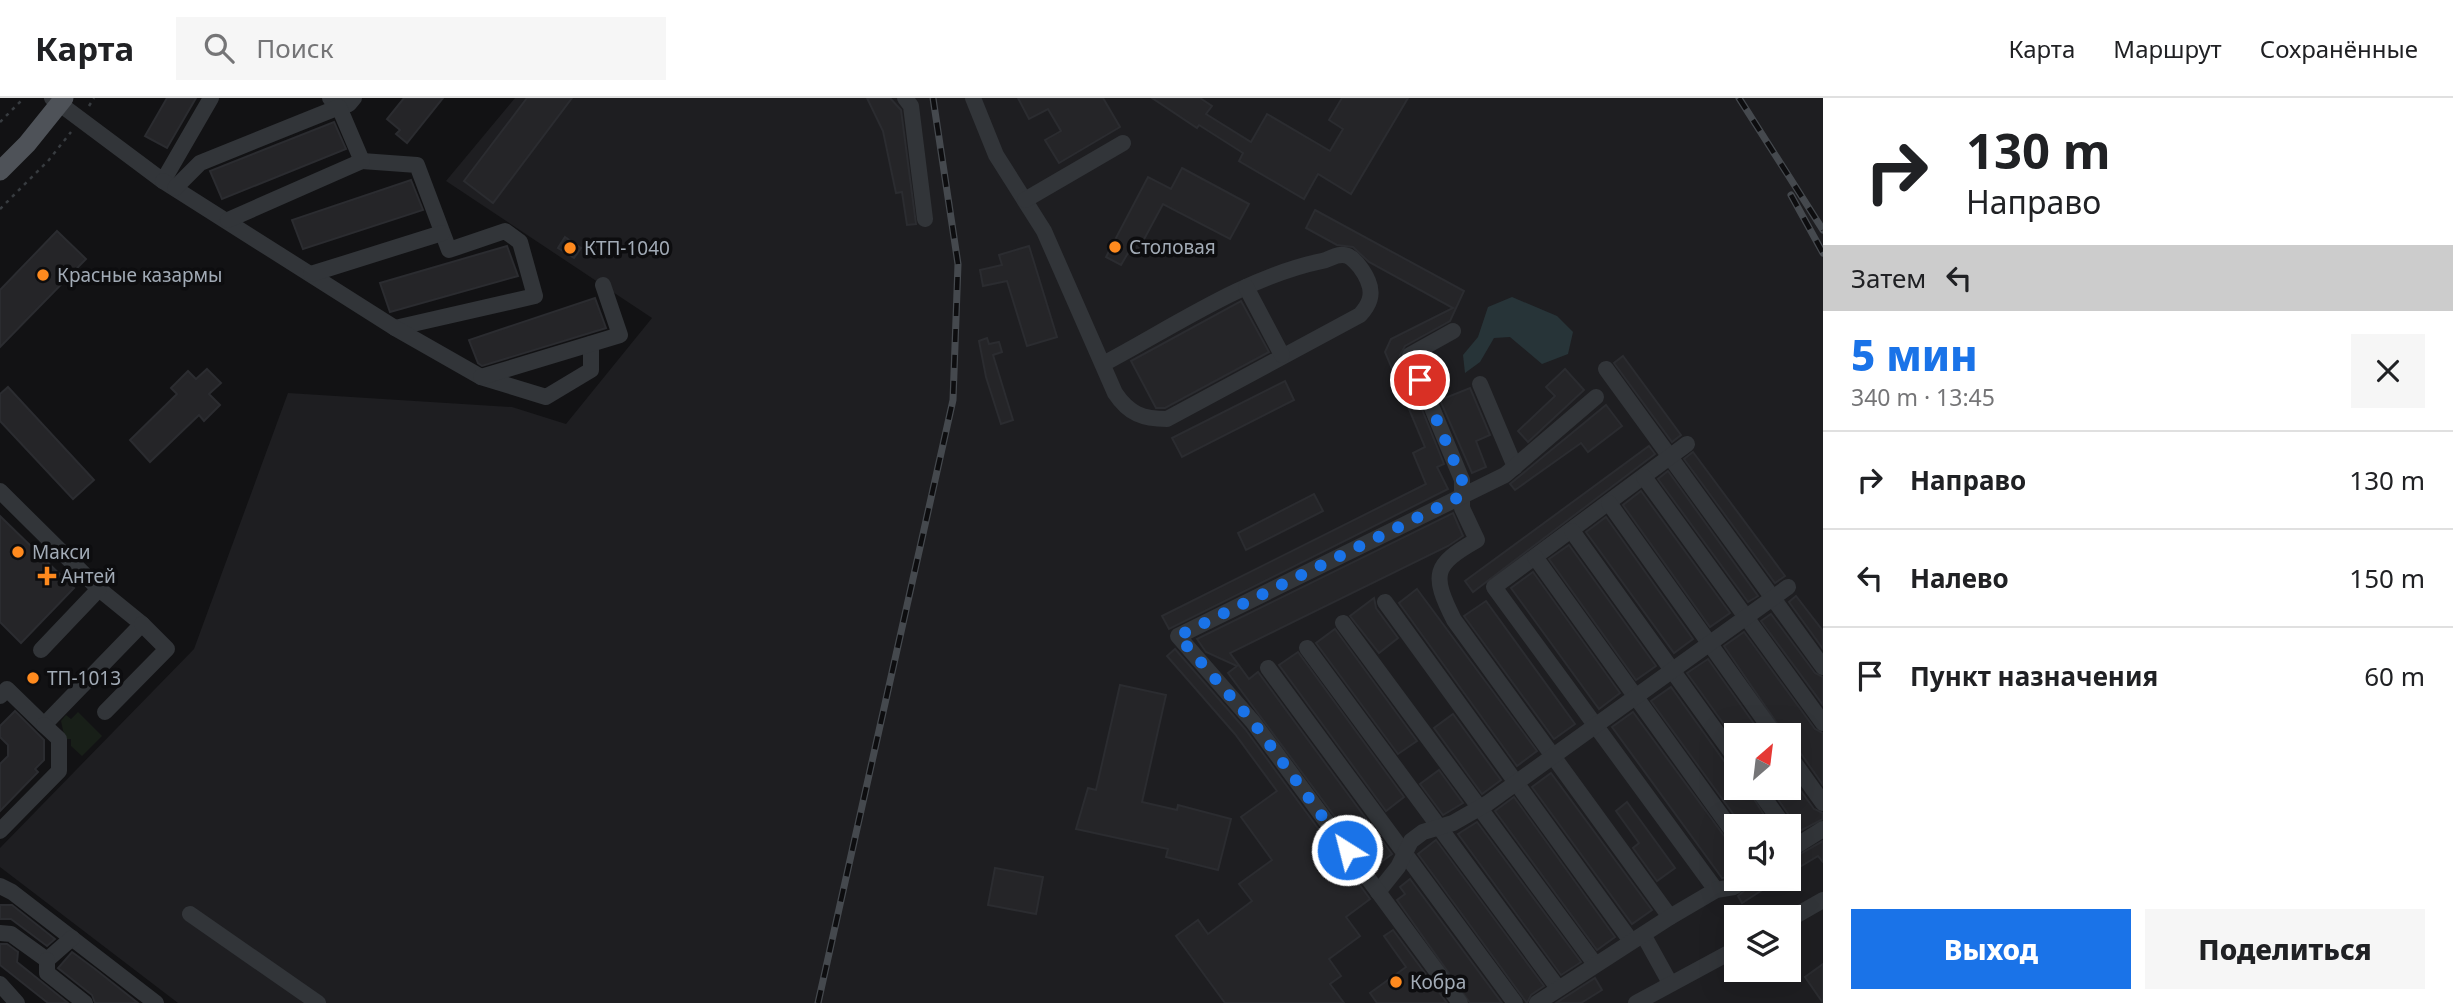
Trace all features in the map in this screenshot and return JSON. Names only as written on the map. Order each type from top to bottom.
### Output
[{"type":"main road","points":[[0,172],[58,100]]},
{"type":"street","points":[[169,184],[211,98]]},
{"type":"street","points":[[169,184],[200,163],[335,103],[354,98]]},
{"type":"street","points":[[905,98],[911,106],[925,219]]},
{"type":"street","points":[[973,98],[996,155],[1044,231],[1103,364],[1125,408],[1146,419],[1167,419],[1360,315],[1370,300],[1367,278],[1348,257],[1338,255],[1306,262],[1246,287],[1103,364]]},
{"type":"street","points":[[58,100],[79,121],[169,184],[395,328],[481,377],[546,397],[591,370],[591,344]]},
{"type":"street","points":[[335,103],[362,161]]},
{"type":"street","points":[[1025,200],[1123,142]]},
{"type":"street","points":[[228,220],[362,161],[417,165],[449,250],[505,231],[520,242],[535,296],[395,328]]},
{"type":"street","points":[[311,274],[442,233]]},
{"type":"street","points":[[481,377],[620,335],[603,285]]},
{"type":"street","points":[[1246,287],[1282,355]]},
{"type":"street","points":[[1453,331],[1410,355],[1462,480],[1462,508],[1477,540],[1448,557],[1440,574],[1442,596],[1454,620],[1670,917]]},
{"type":"street","points":[[1606,369],[1823,667]]},
{"type":"street","points":[[1480,384],[1515,467]]},
{"type":"street","points":[[1460,1003],[1253,722],[1178,636],[1505,475],[1596,397]]},
{"type":"street","points":[[1687,444],[1494,587],[1716,890]]},
{"type":"street","points":[[1644,477],[1823,723]]},
{"type":"street","points":[[0,491],[99,589],[142,624],[167,649],[105,712]]},
{"type":"street","points":[[1609,503],[1765,723]]},
{"type":"street","points":[[1572,531],[1724,742]]},
{"type":"street","points":[[1535,558],[1724,819]]},
{"type":"street","points":[[1378,892],[1411,841],[1423,832],[1453,823],[1516,782],[1788,587]]},
{"type":"street","points":[[41,650],[99,589]]},
{"type":"street","points":[[1385,602],[1516,782],[1670,983]]},
{"type":"street","points":[[1343,623],[1595,964]]},
{"type":"street","points":[[44,724],[142,624]]},
{"type":"street","points":[[1307,648],[1558,988]]},
{"type":"street","points":[[1268,668],[1514,1003]]},
{"type":"street","points":[[0,831],[59,771],[59,739],[2,689]]},
{"type":"street","points":[[1801,772],[1823,803]]},
{"type":"street","points":[[1801,839],[1823,829]]},
{"type":"street","points":[[0,886],[156,1003]]},
{"type":"street","points":[[1537,1003],[1670,917],[1716,890],[1724,889]]},
{"type":"street","points":[[1801,913],[1823,900]]},
{"type":"street","points":[[190,914],[318,1003]]},
{"type":"street","points":[[0,933],[11,934],[47,960]]},
{"type":"street","points":[[72,938],[47,960],[47,973],[85,1003]]},
{"type":"street","points":[[1636,1003],[1724,954]]},
{"type":"street","points":[[0,984],[17,1003]]},
{"type":"path","points":[[0,122],[24,98]]},
{"type":"path","points":[[0,209],[48,161],[94,98]]},
{"type":"shaded area","points":[[515,98],[1823,98],[1823,1003],[178,1003],[0,867],[0,848],[194,649],[288,393],[512,407],[566,424],[652,318],[446,181]]},
{"type":"shaded area","points":[[1512,297],[1557,316],[1573,332],[1568,354],[1542,364],[1510,337],[1494,338],[1480,362],[1465,373],[1463,355],[1478,337],[1488,307]]},
{"type":"shaded area","points":[[78,712],[102,736],[82,756],[71,746],[71,739],[65,739],[61,721],[66,715],[71,719]]},
{"type":"building","points":[[167,98],[196,98],[167,148],[145,136]]},
{"type":"building","points":[[404,98],[443,98],[407,143],[396,134],[400,130],[387,119]]},
{"type":"building","points":[[527,98],[572,98],[493,203],[464,181]]},
{"type":"building","points":[[867,98],[890,98],[901,110],[916,224],[907,225],[902,192],[896,193],[883,131]]},
{"type":"building","points":[[1018,98],[1103,98],[1120,127],[1059,163],[1045,140],[1061,131],[1048,109],[1029,119]]},
{"type":"building","points":[[1152,98],[1200,98],[1212,106],[1206,114],[1251,142],[1267,114],[1330,151],[1343,129],[1329,120],[1342,98],[1408,98],[1351,194],[1318,174],[1304,199],[1239,161],[1243,153],[1199,125],[1197,128]]},
{"type":"building","points":[[334,122],[346,149],[222,199],[210,171]]},
{"type":"building","points":[[1182,168],[1249,204],[1230,239],[1163,204],[1135,256],[1128,253],[1121,265],[1106,257],[1148,177],[1171,189]]},
{"type":"building","points":[[411,180],[423,210],[303,249],[292,220]]},
{"type":"building","points":[[1315,210],[1464,291],[1450,321],[1405,346],[1400,355],[1444,464],[1437,467],[1448,489],[1169,629],[1162,616],[1426,484],[1413,453],[1425,447],[1385,352],[1391,339],[1453,308],[1369,262],[1353,247],[1337,245],[1306,228]]},
{"type":"building","name":"Красные казармы","points":[[57,231],[86,259],[0,347],[0,290]]},
{"type":"building","name":"КТП-1040","points":[[565,237],[581,248],[574,258],[558,248]]},
{"type":"building","points":[[507,246],[518,276],[390,312],[380,283]]},
{"type":"building","points":[[1029,246],[1057,337],[1027,346],[1007,281],[983,286],[980,270],[1002,265],[999,255]]},
{"type":"building","points":[[595,298],[606,328],[482,366],[478,363],[469,340]]},
{"type":"building","points":[[1241,301],[1269,352],[1165,408],[1156,408],[1131,361]]},
{"type":"building","points":[[987,338],[989,344],[999,342],[1002,352],[993,355],[1013,420],[1001,424],[986,377],[979,341]]},
{"type":"building","points":[[1623,356],[1681,435],[1672,442],[1614,363]]},
{"type":"building","points":[[207,369],[221,383],[209,394],[220,405],[204,421],[199,415],[150,462],[130,440],[177,394],[171,388],[188,371],[196,379]]},
{"type":"building","points":[[1565,369],[1584,390],[1528,442],[1518,431],[1555,396],[1546,387]]},
{"type":"building","points":[[1285,381],[1294,400],[1182,457],[1172,438]]},
{"type":"building","points":[[8,387],[94,480],[73,499],[0,421],[0,394]]},
{"type":"building","points":[[1470,388],[1490,435],[1476,441],[1486,467],[1472,473],[1440,400]]},
{"type":"building","points":[[1606,405],[1622,426],[1588,452],[1581,443],[1515,490],[1510,484]]},
{"type":"building","points":[[1649,446],[1655,454],[1473,592],[1465,581]]},
{"type":"building","points":[[1693,452],[1785,576],[1775,583],[1684,459]]},
{"type":"building","points":[[1668,471],[1758,596],[1748,602],[1658,479]]},
{"type":"building","points":[[1641,491],[1730,613],[1710,627],[1623,505]]},
{"type":"building","points":[[1314,494],[1323,511],[1246,550],[1238,533]]},
{"type":"building","points":[[1453,513],[1463,536],[1448,546],[1230,653],[1249,679],[1258,672],[1392,854],[1373,868],[1228,673],[1237,666],[1206,652],[1197,639]]},
{"type":"building","name":"Макси","points":[[0,516],[74,588],[21,643],[0,622]]},
{"type":"building","points":[[1606,517],[1693,639],[1674,653],[1586,532]]},
{"type":"building","points":[[1569,545],[1656,666],[1636,680],[1549,559]]},
{"type":"building","points":[[1533,572],[1620,693],[1599,709],[1511,588]]},
{"type":"building","points":[[1417,589],[1537,751],[1517,766],[1399,603]]},
{"type":"building","points":[[1796,596],[1823,631],[1823,649],[1789,602]]},
{"type":"building","points":[[1374,598],[1376,608],[1398,638],[1379,653],[1350,616]]},
{"type":"building","points":[[1486,601],[1575,724],[1554,739],[1464,616]]},
{"type":"building","points":[[1771,614],[1815,673],[1823,677],[1823,705],[1761,621]]},
{"type":"building","points":[[1335,629],[1417,741],[1398,754],[1316,643]]},
{"type":"building","points":[[1744,632],[1815,729],[1823,733],[1823,785],[1801,754],[1801,723],[1777,723],[1724,646]]},
{"type":"building","points":[[1175,649],[1245,729],[1370,899],[1346,917],[1360,936],[1329,959],[1341,976],[1330,984],[1344,1003],[1225,1003],[1176,936],[1198,920],[1208,934],[1252,901],[1239,884],[1272,860],[1241,817],[1277,791],[1235,734],[1167,656]]},
{"type":"building","points":[[1298,652],[1404,797],[1386,811],[1279,665]]},
{"type":"building","points":[[1708,659],[1753,723],[1724,724],[1687,673]]},
{"type":"building","points":[[1120,685],[1166,695],[1142,802],[1177,810],[1178,805],[1231,819],[1218,870],[1166,857],[1168,849],[1076,829],[1088,788],[1096,790]]},
{"type":"building","points":[[1671,687],[1724,761],[1724,800],[1755,800],[1763,814],[1733,814],[1651,701]]},
{"type":"building","points":[[15,711],[44,740],[44,760],[35,769],[38,772],[0,811],[0,764],[8,756],[8,745],[0,737],[0,726]]},
{"type":"building","points":[[1633,712],[1724,836],[1724,878],[1722,878],[1612,727]]},
{"type":"building","points":[[1453,714],[1501,780],[1482,794],[1434,728]]},
{"type":"building","points":[[1439,770],[1463,803],[1443,815],[1420,784]]},
{"type":"building","points":[[1551,773],[1652,910],[1632,924],[1532,787]]},
{"type":"building","points":[[1801,791],[1814,809],[1823,813],[1823,819],[1801,830],[1801,814],[1788,814],[1778,800],[1801,800]]},
{"type":"building","points":[[1514,797],[1615,937],[1597,950],[1495,811]]},
{"type":"building","points":[[1627,802],[1675,868],[1657,881],[1633,848],[1639,843],[1616,811]]},
{"type":"building","points":[[1477,822],[1581,962],[1561,975],[1458,834]]},
{"type":"building","points":[[1436,840],[1544,986],[1531,995],[1527,1003],[1418,854]]},
{"type":"building","points":[[1823,841],[1823,862],[1818,856],[1801,866],[1801,854]]},
{"type":"building","points":[[995,868],[1043,877],[1036,914],[988,905]]},
{"type":"building","points":[[1410,879],[1502,1003],[1470,1003],[1397,900],[1405,894],[1400,887]]},
{"type":"building","points":[[1744,891],[1761,891],[1742,903],[1738,896]]},
{"type":"building","points":[[0,905],[12,905],[55,939],[47,946],[11,919],[0,919]]},
{"type":"building","points":[[1393,930],[1447,1003],[1377,1003],[1370,993],[1406,967],[1384,936]]},
{"type":"building","points":[[0,944],[7,944],[18,952],[17,962],[68,1003],[48,1003],[0,965]]},
{"type":"building","points":[[72,952],[138,1003],[95,1003],[92,995],[58,968]]},
{"type":"building","points":[[1823,964],[1823,1003],[1805,977]]},
{"type":"building","points":[[1595,978],[1602,990],[1581,1003],[1556,1003]]},
{"type":"railway","points":[[818,1003],[953,400],[958,264],[933,98]]},
{"type":"railway","points":[[1739,98],[1823,230]]},
{"type":"railway","points":[[1791,195],[1823,253]]},
{"type":"place","name":"Столовая","points":[[1115,247]]},
{"type":"place","name":"КТП-1040","points":[[570,248]]},
{"type":"place","name":"Красные казармы","points":[[43,275]]},
{"type":"place","name":"Макси","points":[[18,552]]},
{"type":"place","name":"Антей","points":[[47,576]]},
{"type":"place","name":"ТП-1013","points":[[33,678]]},
{"type":"place","name":"Кобра","points":[[1396,982]]},
{"type":"route","points":[[1347,850],[1253,722],[1178,636],[1461,496],[1462,480],[1420,380]]}]
